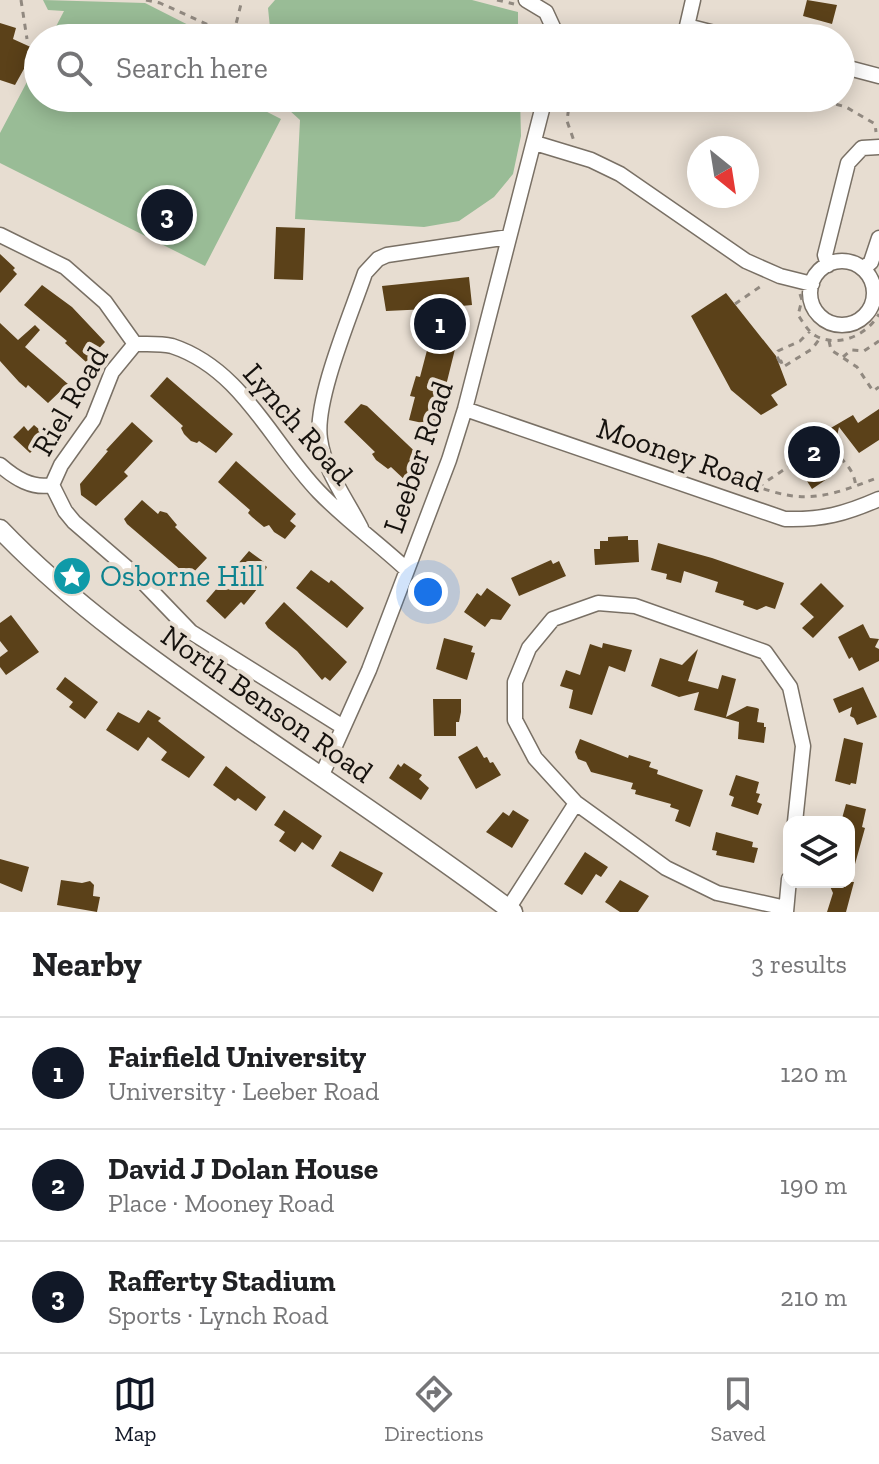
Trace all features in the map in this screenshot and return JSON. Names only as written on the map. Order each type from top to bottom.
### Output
[{"type":"main road","name":"North Benson Road","points":[[0,529],[40,570],[95,615],[509,911]]},
{"type":"street","points":[[526,0],[546,12],[552,24]]},
{"type":"street","points":[[687,24],[693,0]]},
{"type":"street","points":[[855,70],[879,76]]},
{"type":"street","name":"Leeber Road","points":[[321,777],[369,670],[449,460],[542,112]]},
{"type":"street","points":[[535,143],[591,160],[620,174],[738,256],[764,270],[812,284]]},
{"type":"street","points":[[828,265],[825,255],[848,163],[862,148],[878,146]]},
{"type":"street","points":[[0,235],[65,267],[105,302],[135,344]]},
{"type":"street","name":"Lynch Road","points":[[361,528],[332,472],[320,438],[320,428],[326,389],[365,273],[378,259],[387,255],[509,237]]},
{"type":"street","points":[[863,269],[871,262],[879,238]]},
{"type":"street","points":[[846,262],[863,269],[870,277],[874,298],[865,316],[845,325],[825,321],[817,314],[810,294],[812,284],[828,265],[846,262]]},
{"type":"street","name":"Lynch Road","points":[[135,344],[173,347],[225,377],[267,423],[300,471],[320,493],[406,569]]},
{"type":"street","name":"Riel Road","points":[[52,485],[61,465],[93,420],[112,372],[135,344]]},
{"type":"street","name":"Mooney Road","points":[[465,409],[785,519],[815,520],[835,516],[879,499]]},
{"type":"street","points":[[0,465],[22,481],[43,487],[52,485],[74,522],[140,579],[191,632],[343,727]]},
{"type":"street","points":[[788,888],[786,910],[717,893],[666,868],[576,803],[535,758],[515,720],[515,682],[529,648],[553,619],[598,603],[635,606],[765,652],[790,687],[803,746],[796,816]]},
{"type":"street","points":[[509,911],[576,803]]},
{"type":"path","points":[[21,0],[25,24]]},
{"type":"path","points":[[146,0],[206,24]]},
{"type":"path","points":[[236,24],[242,0]]},
{"type":"path","points":[[855,112],[875,124],[878,146]]},
{"type":"path","points":[[735,304],[769,282]]},
{"type":"path","points":[[795,289],[802,300],[798,315],[810,331],[821,337],[844,341],[866,329],[879,314]]},
{"type":"path","points":[[810,331],[800,341],[778,351],[776,355],[783,367],[812,349],[821,337]]},
{"type":"path","points":[[829,339],[831,350],[857,367],[873,391],[879,387]]},
{"type":"path","points":[[843,357],[851,350],[864,351],[879,341]]},
{"type":"path","points":[[835,447],[842,461],[851,468],[856,487]]},
{"type":"path","points":[[758,487],[800,459]]},
{"type":"path","points":[[730,476],[785,496],[811,499],[838,493],[879,477]]},
{"type":"green space","points":[[43,0],[145,3],[186,24],[57,24],[64,11],[48,10]]},
{"type":"green space","points":[[275,0],[472,0],[518,12],[518,24],[270,24],[268,8]]},
{"type":"green space","points":[[24,88],[24,112],[267,112],[281,119],[205,266],[0,163],[0,133]]},
{"type":"green space","points":[[291,112],[520,112],[521,136],[513,174],[494,197],[459,221],[424,227],[295,219],[300,120]]},
{"type":"building","points":[[807,0],[837,5],[832,24],[803,16]]},
{"type":"building","points":[[0,23],[16,28],[13,39],[24,44],[24,69],[15,85],[0,80]]},
{"type":"building","points":[[276,227],[305,228],[303,280],[274,279]]},
{"type":"building","points":[[0,254],[17,274],[0,293]]},
{"type":"building","points":[[469,277],[472,305],[437,312],[429,312],[429,309],[386,311],[382,286]]},
{"type":"building","points":[[42,285],[72,307],[105,342],[86,362],[65,343],[67,341],[24,305]]},
{"type":"building","points":[[726,293],[776,356],[787,385],[771,395],[778,405],[761,415],[731,390],[691,316]]},
{"type":"building","points":[[0,323],[18,340],[35,325],[40,330],[25,347],[68,384],[48,403],[28,385],[26,388],[19,382],[0,361]]},
{"type":"building","points":[[431,335],[457,341],[436,426],[409,420],[415,397],[410,396],[416,376],[420,377]]},
{"type":"building","points":[[167,377],[233,434],[216,453],[199,441],[191,441],[184,434],[183,426],[150,396]]},
{"type":"building","points":[[361,404],[367,406],[426,462],[407,482],[391,467],[388,469],[376,460],[372,454],[375,452],[344,422]]},
{"type":"building","points":[[879,409],[879,440],[859,453],[839,427],[832,460],[826,464],[833,475],[812,489],[800,470],[805,466],[796,453],[819,437],[826,428],[853,415],[858,423]]},
{"type":"building","points":[[132,422],[153,441],[124,472],[128,476],[96,506],[81,495],[80,484]]},
{"type":"building","points":[[34,425],[47,436],[30,453],[13,437],[24,426],[28,431]]},
{"type":"building","points":[[236,461],[296,514],[290,521],[296,526],[285,539],[269,525],[264,527],[252,517],[248,513],[250,510],[218,482]]},
{"type":"building","points":[[142,500],[158,514],[160,511],[167,513],[177,525],[175,527],[207,558],[189,577],[127,524],[124,519]]},
{"type":"building","points":[[628,536],[628,540],[638,540],[639,562],[595,565],[594,549],[600,549],[600,541],[608,541],[608,537]]},
{"type":"building","points":[[658,543],[784,583],[775,609],[766,606],[757,610],[743,605],[744,601],[715,592],[718,582],[684,571],[681,583],[666,579],[667,574],[651,570]]},
{"type":"building","points":[[249,551],[267,567],[256,586],[258,588],[244,605],[241,602],[225,619],[206,601]]},
{"type":"building","points":[[551,560],[553,564],[559,561],[566,576],[519,596],[511,578]]},
{"type":"building","points":[[311,570],[329,583],[331,580],[364,608],[347,628],[296,588]]},
{"type":"building","points":[[821,583],[844,606],[813,638],[802,628],[814,617],[800,604]]},
{"type":"building","points":[[487,588],[511,605],[501,620],[491,619],[485,627],[464,612],[477,593],[481,596]]},
{"type":"building","points":[[284,602],[347,662],[330,681],[325,677],[322,680],[297,651],[265,623]]},
{"type":"building","points":[[11,615],[39,652],[6,675],[0,667],[0,657],[8,651],[0,641],[0,623]]},
{"type":"building","points":[[863,624],[870,638],[879,639],[875,647],[879,649],[879,661],[859,671],[838,637]]},
{"type":"building","points":[[444,638],[473,646],[471,652],[475,653],[467,680],[436,669]]},
{"type":"building","points":[[603,643],[632,650],[625,672],[609,666],[592,715],[569,708],[573,690],[560,686],[566,670],[580,675],[590,644],[602,648]]},
{"type":"building","points":[[698,649],[688,681],[718,689],[722,675],[736,679],[726,717],[747,706],[759,709],[757,722],[764,723],[766,727],[764,743],[738,739],[739,722],[694,710],[699,692],[679,697],[651,686],[660,658],[682,665]]},
{"type":"building","points":[[65,677],[98,702],[85,719],[69,707],[73,702],[56,689]]},
{"type":"building","points":[[863,687],[877,717],[857,725],[850,716],[852,707],[839,713],[833,699]]},
{"type":"building","points":[[433,699],[461,699],[456,736],[434,736]]},
{"type":"building","points":[[148,710],[205,757],[189,778],[161,760],[167,752],[148,737],[138,751],[106,730],[118,712],[139,723]]},
{"type":"building","points":[[844,738],[863,743],[856,784],[835,781]]},
{"type":"building","points":[[580,739],[628,758],[629,755],[651,762],[649,767],[658,770],[657,774],[703,790],[690,827],[675,821],[679,810],[670,807],[671,804],[635,794],[636,790],[631,789],[633,783],[591,772],[575,752]]},
{"type":"building","points":[[477,746],[501,775],[476,789],[458,757]]},
{"type":"building","points":[[404,763],[422,775],[419,779],[429,788],[421,800],[389,778],[398,764],[401,767]]},
{"type":"building","points":[[226,766],[266,797],[256,811],[213,785]]},
{"type":"building","points":[[736,775],[759,782],[757,802],[762,804],[758,815],[731,806],[734,797],[729,795]]},
{"type":"building","points":[[846,804],[866,809],[862,827],[865,828],[855,864],[855,816],[843,816]]},
{"type":"building","points":[[284,810],[322,836],[313,850],[302,842],[295,852],[279,841],[285,832],[274,825]]},
{"type":"building","points":[[513,810],[529,820],[512,848],[486,832],[503,812],[509,816]]},
{"type":"building","points":[[716,832],[753,842],[752,847],[758,848],[754,863],[716,855],[717,851],[712,850]]},
{"type":"building","points":[[340,851],[383,873],[373,892],[331,866]]},
{"type":"building","points":[[585,852],[608,867],[601,877],[596,874],[582,895],[564,884]]},
{"type":"building","points":[[0,859],[29,867],[22,892],[0,883]]},
{"type":"building","points":[[61,880],[90,881],[94,885],[93,896],[100,897],[97,912],[57,905]]},
{"type":"building","points":[[620,880],[649,896],[638,912],[620,912],[605,902]]},
{"type":"building","points":[[831,888],[852,888],[846,912],[827,912],[833,893]]},
{"type":"place","name":"Rafferty Stadium","points":[[167,215]]},
{"type":"place","name":"Fairfield University","points":[[440,324]]},
{"type":"place","name":"David J Dolan House","points":[[814,452]]},
{"type":"place","name":"Osborne Hill","points":[[72,576]]}]
